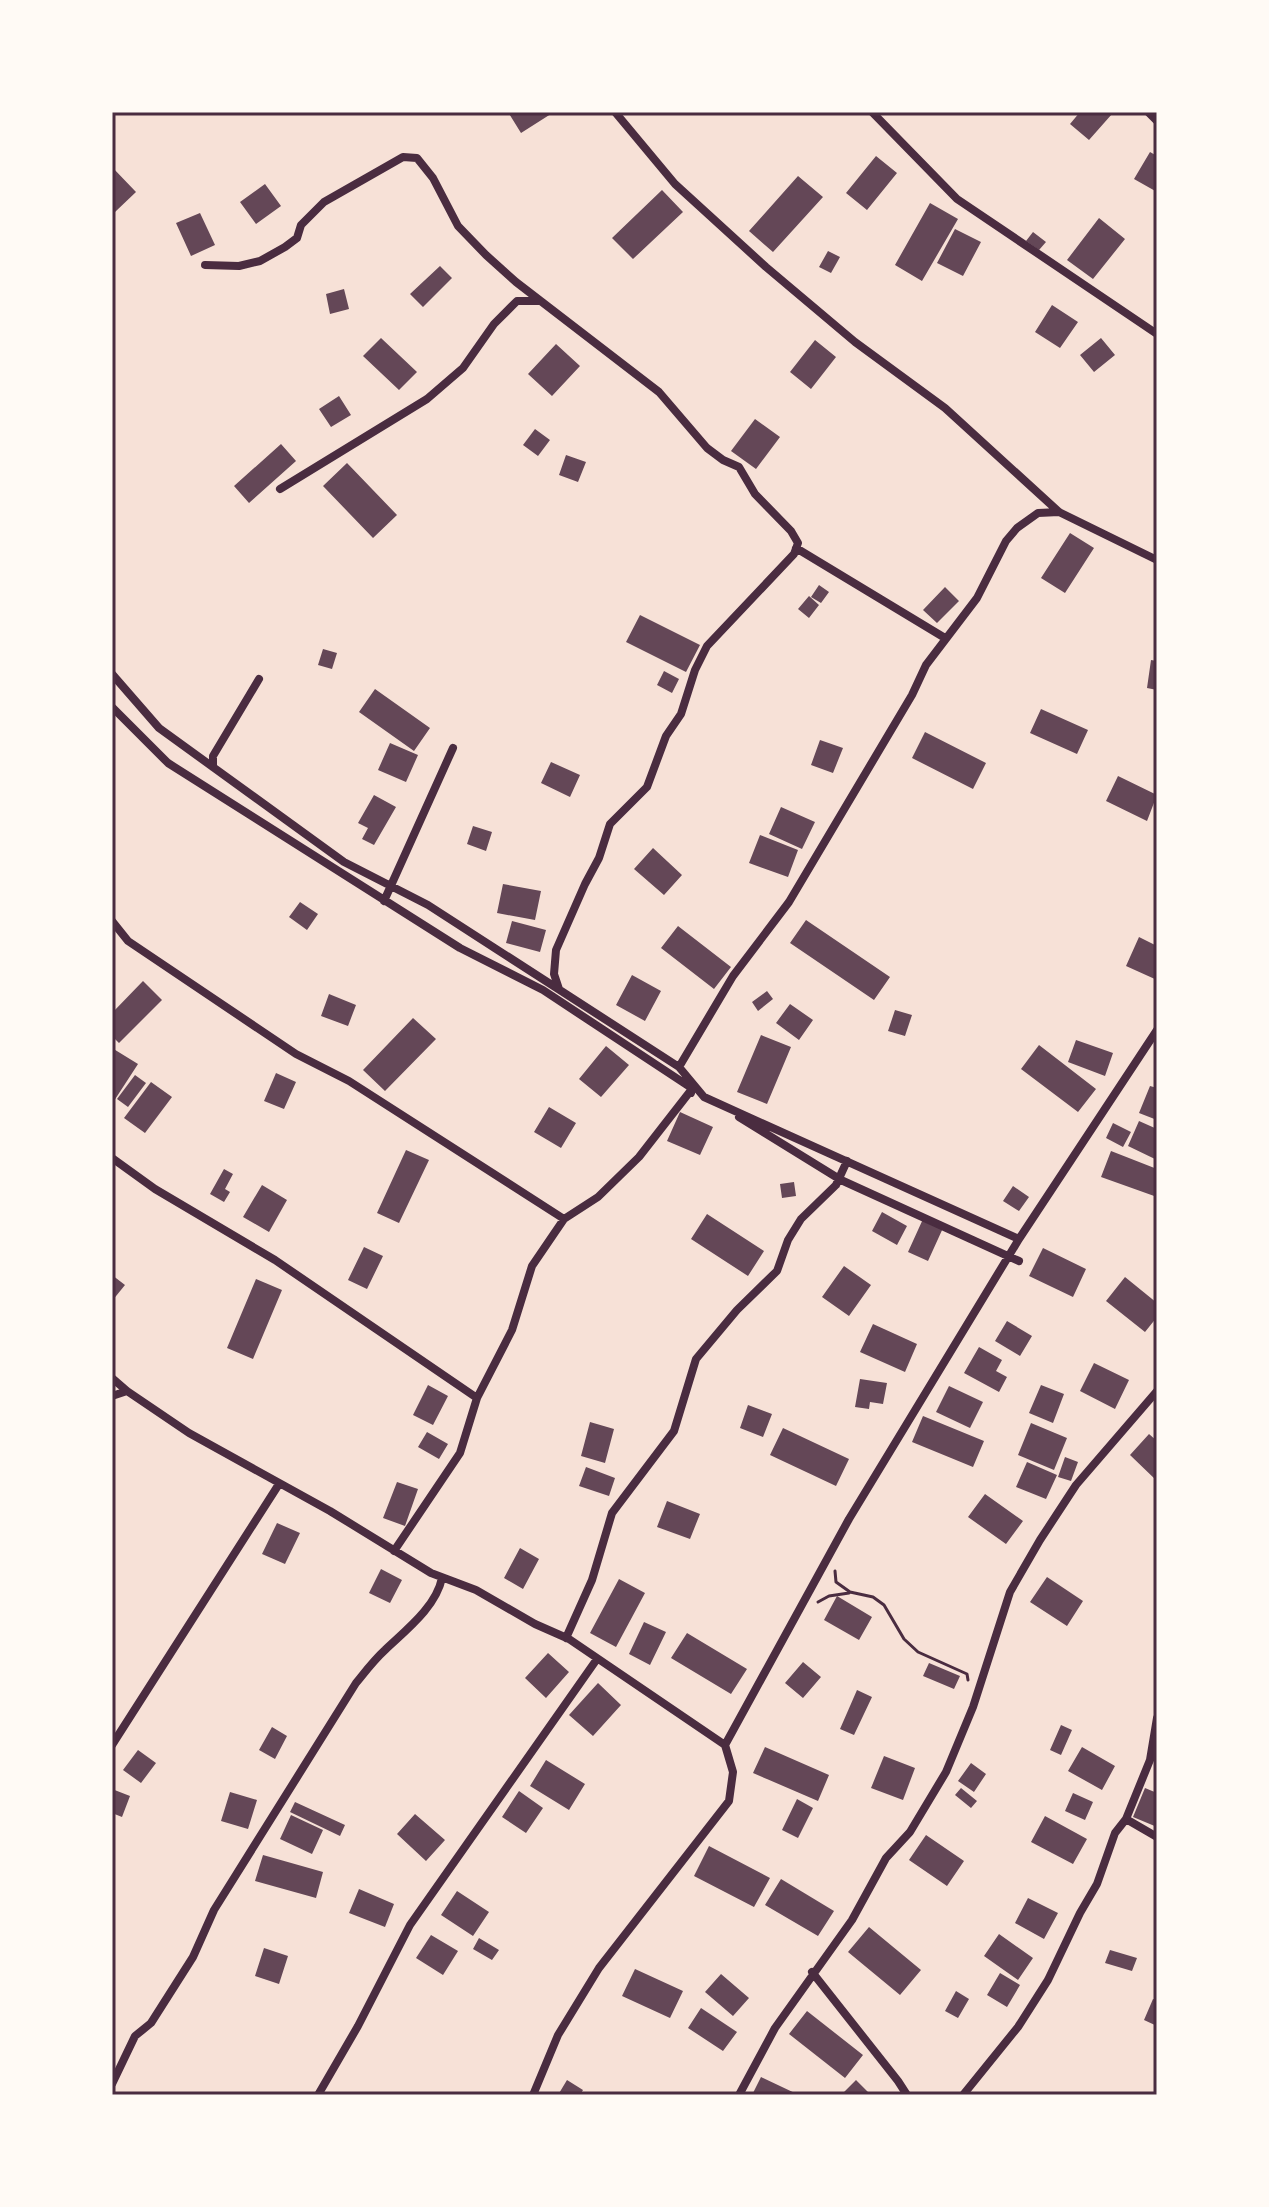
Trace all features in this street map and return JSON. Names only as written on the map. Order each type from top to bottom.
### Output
[{"type":"street","points":[[615,112],[675,184],[766,267],[855,342],[945,408],[1059,512],[1157,560]]},
{"type":"street","points":[[872,112],[957,199],[1157,334]]},
{"type":"street","points":[[1148,112],[1157,121]]},
{"type":"street","points":[[205,265],[239,266],[260,261],[297,238],[301,225],[324,202],[403,157],[417,158],[433,178],[458,226],[486,255],[659,392],[707,448],[739,467],[755,494],[791,531],[798,543],[787,562],[707,646],[695,670],[681,714],[666,736],[647,787],[610,824],[599,858],[556,950],[554,974],[559,989]]},
{"type":"street","points":[[280,489],[427,399],[463,368],[494,324],[517,301],[541,301]]},
{"type":"street","points":[[679,1067],[733,976],[796,891],[912,695],[926,665],[977,598],[1006,541],[1017,528],[1038,513],[1059,512]]},
{"type":"street","points":[[796,548],[945,638]]},
{"type":"street","points":[[112,674],[159,728],[344,862],[428,905],[679,1067],[704,1097]]},
{"type":"street","points":[[213,767],[213,756],[259,679]]},
{"type":"street","points":[[112,707],[168,763],[460,948],[543,990],[692,1089],[841,1180],[1019,1261]]},
{"type":"street","points":[[384,901],[453,748]]},
{"type":"street","points":[[112,921],[128,941],[296,1054],[349,1081],[564,1219]]},
{"type":"street","points":[[725,1745],[834,1547],[1019,1239],[1157,1030]]},
{"type":"street","points":[[692,1089],[691,1093],[1019,1239]]},
{"type":"street","points":[[394,1551],[460,1453],[477,1398],[512,1330],[532,1266],[564,1219],[598,1197],[639,1157],[692,1089]]},
{"type":"street","points":[[112,1158],[155,1189],[275,1260],[477,1398]]},
{"type":"street","points":[[566,1638],[592,1580],[612,1513],[674,1431],[696,1359],[737,1310],[777,1271],[788,1240],[801,1219],[836,1185],[847,1161]]},
{"type":"street","points":[[112,1378],[189,1433],[394,1551],[442,1578],[476,1590],[566,1638],[725,1745],[733,1772],[729,1801],[599,1968],[558,2035],[533,2095]]},
{"type":"street","points":[[112,1396],[127,1391]]},
{"type":"street","points":[[739,2095],[775,2028],[852,1920],[886,1858],[910,1832],[946,1772],[973,1707],[1010,1592],[1040,1540],[1076,1485],[1157,1391]]},
{"type":"street","points":[[112,1745],[279,1484]]},
{"type":"street","points":[[112,2084],[135,2036],[151,2023],[193,1957],[214,1910],[356,1683],[383,1652],[407,1631],[439,1591],[442,1578]]},
{"type":"street","points":[[318,2095],[410,1925],[597,1659]]},
{"type":"street","points":[[963,2095],[1018,2027],[1048,1980],[1097,1884],[1115,1833],[1126,1819],[1150,1760],[1157,1718]]},
{"type":"street","points":[[1126,1819],[1157,1837]]},
{"type":"street","points":[[812,1972],[907,2095]]},
{"type":"path","points":[[834,1547],[836,1582],[850,1592]]},
{"type":"path","points":[[793,1622],[829,1596],[850,1592],[873,1597],[884,1605],[904,1639],[918,1652],[967,1674],[973,1707]]},
{"type":"building","points":[[508,112],[554,112],[521,133]]},
{"type":"building","points":[[1080,112],[1112,114],[1089,140],[1070,124]]},
{"type":"building","points":[[1150,152],[1157,156],[1157,192],[1134,179]]},
{"type":"building","points":[[876,156],[897,173],[867,210],[846,193]]},
{"type":"building","points":[[112,167],[136,192],[115,212],[112,209]]},
{"type":"building","points":[[798,176],[823,197],[773,252],[749,231]]},
{"type":"building","points":[[265,184],[281,206],[256,224],[240,202]]},
{"type":"building","points":[[662,190],[683,212],[633,259],[612,238]]},
{"type":"building","points":[[930,203],[958,219],[922,281],[895,265]]},
{"type":"building","points":[[200,213],[215,245],[191,256],[176,223]]},
{"type":"building","points":[[1099,218],[1125,239],[1093,279],[1067,260]]},
{"type":"building","points":[[955,229],[981,242],[963,276],[937,263]]},
{"type":"building","points":[[1033,232],[1046,242],[1039,250],[1026,241]]},
{"type":"building","points":[[828,251],[840,257],[831,273],[819,267]]},
{"type":"building","points":[[440,266],[452,278],[423,307],[410,294]]},
{"type":"building","points":[[344,289],[349,309],[330,314],[326,294]]},
{"type":"building","points":[[1052,305],[1078,322],[1060,348],[1035,332]]},
{"type":"building","points":[[381,338],[417,372],[399,390],[363,356]]},
{"type":"building","points":[[1101,338],[1115,355],[1094,372],[1080,355]]},
{"type":"building","points":[[815,340],[836,357],[811,389],[790,372]]},
{"type":"building","points":[[556,344],[580,366],[552,396],[528,374]]},
{"type":"building","points":[[339,396],[351,415],[331,427],[319,409]]},
{"type":"building","points":[[755,419],[780,437],[756,469],[731,451]]},
{"type":"building","points":[[535,429],[550,440],[538,456],[523,445]]},
{"type":"building","points":[[281,444],[296,461],[249,503],[234,486]]},
{"type":"building","points":[[566,455],[586,462],[578,482],[559,475]]},
{"type":"building","points":[[347,463],[397,515],[373,538],[323,486]]},
{"type":"building","points":[[1070,533],[1094,548],[1065,593],[1041,578]]},
{"type":"building","points":[[819,585],[829,592],[821,603],[811,597]]},
{"type":"building","points":[[945,587],[959,601],[937,623],[923,610]]},
{"type":"building","points":[[809,596],[819,605],[809,618],[798,609]]},
{"type":"building","points":[[640,615],[700,645],[686,672],[626,642]]},
{"type":"building","points":[[323,649],[337,653],[332,669],[318,665]]},
{"type":"building","points":[[1151,660],[1157,661],[1157,690],[1147,688]]},
{"type":"building","points":[[664,671],[679,679],[672,693],[657,685]]},
{"type":"building","points":[[375,689],[430,728],[414,751],[359,712]]},
{"type":"building","points":[[1041,709],[1088,730],[1077,754],[1030,733]]},
{"type":"building","points":[[925,732],[986,763],[973,789],[912,758]]},
{"type":"building","points":[[820,740],[843,748],[833,773],[811,765]]},
{"type":"building","points":[[390,743],[418,755],[406,782],[378,770]]},
{"type":"building","points":[[551,762],[580,775],[570,797],[541,783]]},
{"type":"building","points":[[1118,776],[1157,795],[1147,821],[1106,801]]},
{"type":"building","points":[[374,795],[396,807],[374,845],[362,839],[368,828],[358,823]]},
{"type":"building","points":[[781,807],[815,822],[802,849],[769,834]]},
{"type":"building","points":[[473,826],[492,832],[486,851],[467,844]]},
{"type":"building","points":[[760,835],[798,850],[788,877],[749,863]]},
{"type":"building","points":[[653,848],[682,875],[664,895],[634,869]]},
{"type":"building","points":[[503,884],[541,891],[535,920],[497,913]]},
{"type":"building","points":[[300,902],[318,914],[307,930],[289,917]]},
{"type":"building","points":[[806,920],[890,977],[874,1000],[790,943]]},
{"type":"building","points":[[512,921],[546,930],[540,952],[506,943]]},
{"type":"building","points":[[678,926],[731,967],[714,989],[661,948]]},
{"type":"building","points":[[1139,937],[1157,946],[1157,980],[1126,966]]},
{"type":"building","points":[[632,975],[661,991],[645,1021],[616,1005]]},
{"type":"building","points":[[143,981],[162,1000],[119,1043],[112,1036],[112,1013]]},
{"type":"building","points":[[767,991],[773,999],[758,1011],[752,1002]]},
{"type":"building","points":[[329,994],[356,1005],[348,1026],[321,1016]]},
{"type":"building","points":[[790,1004],[813,1020],[799,1040],[776,1023]]},
{"type":"building","points":[[895,1010],[912,1015],[905,1036],[888,1031]]},
{"type":"building","points":[[413,1018],[436,1039],[385,1091],[363,1070]]},
{"type":"building","points":[[761,1035],[791,1047],[767,1104],[737,1092]]},
{"type":"building","points":[[1076,1040],[1113,1053],[1105,1076],[1068,1062]]},
{"type":"building","points":[[1039,1045],[1096,1089],[1078,1112],[1021,1069]]},
{"type":"building","points":[[606,1046],[629,1065],[601,1097],[579,1079]]},
{"type":"building","points":[[112,1048],[138,1064],[112,1104]]},
{"type":"building","points":[[276,1073],[296,1082],[284,1109],[264,1101]]},
{"type":"building","points":[[135,1075],[146,1083],[128,1107],[117,1099]]},
{"type":"building","points":[[151,1082],[172,1097],[145,1133],[124,1118]]},
{"type":"building","points":[[1150,1086],[1157,1088],[1157,1120],[1139,1113]]},
{"type":"building","points":[[549,1107],[576,1123],[561,1148],[534,1132]]},
{"type":"building","points":[[680,1112],[713,1127],[700,1155],[667,1141]]},
{"type":"building","points":[[1139,1121],[1157,1129],[1157,1160],[1128,1146]]},
{"type":"building","points":[[1113,1123],[1131,1132],[1123,1147],[1106,1138]]},
{"type":"building","points":[[406,1150],[429,1160],[399,1223],[377,1213]]},
{"type":"building","points":[[1111,1151],[1157,1169],[1157,1197],[1101,1177]]},
{"type":"building","points":[[224,1169],[233,1174],[225,1189],[230,1192],[224,1202],[210,1194]]},
{"type":"building","points":[[794,1182],[796,1196],[782,1198],[780,1184]]},
{"type":"building","points":[[262,1185],[287,1200],[269,1232],[243,1217]]},
{"type":"building","points":[[1013,1186],[1029,1197],[1019,1211],[1003,1201]]},
{"type":"building","points":[[882,1212],[907,1226],[897,1245],[872,1231]]},
{"type":"building","points":[[707,1214],[764,1251],[748,1276],[691,1239]]},
{"type":"building","points":[[923,1219],[943,1228],[928,1261],[908,1252]]},
{"type":"building","points":[[364,1247],[383,1256],[367,1289],[348,1280]]},
{"type":"building","points":[[1043,1248],[1086,1269],[1073,1297],[1029,1276]]},
{"type":"building","points":[[844,1266],[871,1285],[849,1316],[822,1297]]},
{"type":"building","points":[[112,1275],[125,1285],[112,1301]]},
{"type":"building","points":[[1125,1277],[1157,1303],[1157,1317],[1145,1332],[1106,1301]]},
{"type":"building","points":[[256,1279],[282,1290],[253,1359],[227,1348]]},
{"type":"building","points":[[1007,1321],[1032,1336],[1020,1356],[995,1341]]},
{"type":"building","points":[[873,1324],[917,1344],[905,1372],[860,1352]]},
{"type":"building","points":[[979,1347],[1002,1360],[996,1371],[1007,1377],[999,1392],[964,1373]]},
{"type":"building","points":[[1094,1363],[1129,1380],[1115,1409],[1080,1391]]},
{"type":"building","points":[[860,1379],[887,1383],[883,1404],[870,1402],[869,1409],[855,1407]]},
{"type":"building","points":[[428,1385],[448,1396],[433,1425],[413,1415]]},
{"type":"building","points":[[1041,1385],[1064,1394],[1053,1423],[1029,1413]]},
{"type":"building","points":[[949,1386],[983,1402],[970,1428],[936,1412]]},
{"type":"building","points":[[748,1405],[772,1414],[763,1437],[740,1428]]},
{"type":"building","points":[[923,1416],[984,1441],[973,1467],[912,1442]]},
{"type":"building","points":[[590,1422],[614,1429],[605,1463],[581,1456]]},
{"type":"building","points":[[1031,1423],[1067,1438],[1054,1470],[1018,1455]]},
{"type":"building","points":[[783,1428],[849,1459],[836,1486],[770,1455]]},
{"type":"building","points":[[427,1432],[448,1444],[439,1459],[418,1447]]},
{"type":"building","points":[[1149,1434],[1157,1441],[1157,1481],[1130,1455]]},
{"type":"building","points":[[1065,1457],[1078,1462],[1071,1481],[1058,1477]]},
{"type":"building","points":[[1027,1462],[1057,1475],[1046,1499],[1016,1487]]},
{"type":"building","points":[[586,1467],[615,1478],[609,1496],[579,1486]]},
{"type":"building","points":[[397,1482],[418,1489],[405,1526],[383,1518]]},
{"type":"building","points":[[985,1494],[1023,1521],[1006,1544],[968,1517]]},
{"type":"building","points":[[667,1501],[700,1514],[690,1539],[657,1527]]},
{"type":"building","points":[[277,1523],[300,1533],[285,1564],[262,1554]]},
{"type":"building","points":[[520,1548],[539,1559],[523,1589],[504,1578]]},
{"type":"building","points":[[381,1569],[402,1580],[390,1603],[369,1593]]},
{"type":"building","points":[[1047,1577],[1083,1601],[1067,1626],[1030,1602]]},
{"type":"building","points":[[619,1579],[645,1593],[616,1647],[590,1633]]},
{"type":"building","points":[[837,1596],[872,1617],[859,1640],[824,1620]]},
{"type":"building","points":[[644,1622],[666,1632],[650,1665],[629,1654]]},
{"type":"building","points":[[687,1633],[747,1669],[731,1694],[671,1658]]},
{"type":"building","points":[[548,1653],[569,1672],[546,1698],[525,1678]]},
{"type":"building","points":[[803,1662],[821,1677],[803,1698],[785,1683]]},
{"type":"building","points":[[929,1663],[960,1676],[954,1689],[923,1676]]},
{"type":"building","points":[[598,1683],[621,1705],[593,1736],[569,1715]]},
{"type":"building","points":[[857,1690],[872,1697],[854,1735],[840,1729]]},
{"type":"building","points":[[1061,1725],[1072,1730],[1061,1755],[1050,1750]]},
{"type":"building","points":[[272,1727],[287,1736],[275,1759],[259,1750]]},
{"type":"building","points":[[765,1747],[829,1775],[818,1801],[753,1773]]},
{"type":"building","points":[[1082,1747],[1115,1766],[1102,1790],[1068,1771]]},
{"type":"building","points":[[138,1750],[156,1763],[141,1783],[123,1770]]},
{"type":"building","points":[[884,1756],[915,1768],[903,1800],[871,1788]]},
{"type":"building","points":[[546,1760],[585,1784],[569,1810],[530,1786]]},
{"type":"building","points":[[971,1763],[986,1774],[974,1792],[958,1781]]},
{"type":"building","points":[[961,1788],[977,1801],[971,1808],[955,1795]]},
{"type":"building","points":[[1145,1788],[1157,1793],[1157,1827],[1133,1817]]},
{"type":"building","points":[[112,1789],[130,1796],[122,1817],[112,1813]]},
{"type":"building","points":[[519,1791],[543,1808],[526,1833],[502,1817]]},
{"type":"building","points":[[230,1792],[257,1800],[248,1829],[221,1821]]},
{"type":"building","points":[[1073,1793],[1093,1802],[1085,1820],[1065,1811]]},
{"type":"building","points":[[797,1799],[813,1808],[798,1838],[782,1830]]},
{"type":"building","points":[[295,1802],[345,1825],[340,1836],[290,1812]]},
{"type":"building","points":[[415,1814],[445,1840],[426,1861],[397,1834]]},
{"type":"building","points":[[291,1815],[323,1830],[312,1854],[280,1839]]},
{"type":"building","points":[[1045,1816],[1087,1839],[1073,1864],[1031,1842]]},
{"type":"building","points":[[926,1835],[964,1861],[947,1886],[909,1860]]},
{"type":"building","points":[[709,1846],[770,1878],[754,1907],[694,1876]]},
{"type":"building","points":[[263,1855],[323,1872],[316,1898],[255,1881]]},
{"type":"building","points":[[781,1879],[834,1911],[818,1936],[765,1905]]},
{"type":"building","points":[[359,1889],[394,1904],[385,1927],[349,1913]]},
{"type":"building","points":[[457,1891],[489,1912],[473,1936],[441,1915]]},
{"type":"building","points":[[1028,1898],[1058,1913],[1044,1939],[1015,1923]]},
{"type":"building","points":[[869,1927],[921,1970],[900,1995],[848,1952]]},
{"type":"building","points":[[999,1934],[1033,1958],[1018,1980],[984,1956]]},
{"type":"building","points":[[431,1935],[458,1951],[443,1975],[416,1958]]},
{"type":"building","points":[[479,1938],[499,1950],[492,1960],[473,1949]]},
{"type":"building","points":[[264,1948],[288,1956],[279,1984],[255,1976]]},
{"type":"building","points":[[1110,1950],[1137,1958],[1132,1971],[1105,1963]]},
{"type":"building","points":[[635,1969],[683,1991],[670,2018],[622,1996]]},
{"type":"building","points":[[1000,1973],[1020,1985],[1007,2007],[987,1995]]},
{"type":"building","points":[[721,1974],[749,1998],[733,2016],[705,1992]]},
{"type":"building","points":[[956,1991],[969,1999],[958,2018],[945,2011]]},
{"type":"building","points":[[1153,1999],[1157,2000],[1157,2026],[1144,2020]]},
{"type":"building","points":[[701,2008],[737,2032],[723,2051],[688,2028]]},
{"type":"building","points":[[807,2011],[863,2055],[845,2078],[789,2034]]},
{"type":"building","points":[[761,2077],[799,2095],[752,2095]]},
{"type":"building","points":[[567,2080],[583,2090],[580,2095],[558,2095]]},
{"type":"building","points":[[856,2080],[871,2095],[841,2095]]}]
